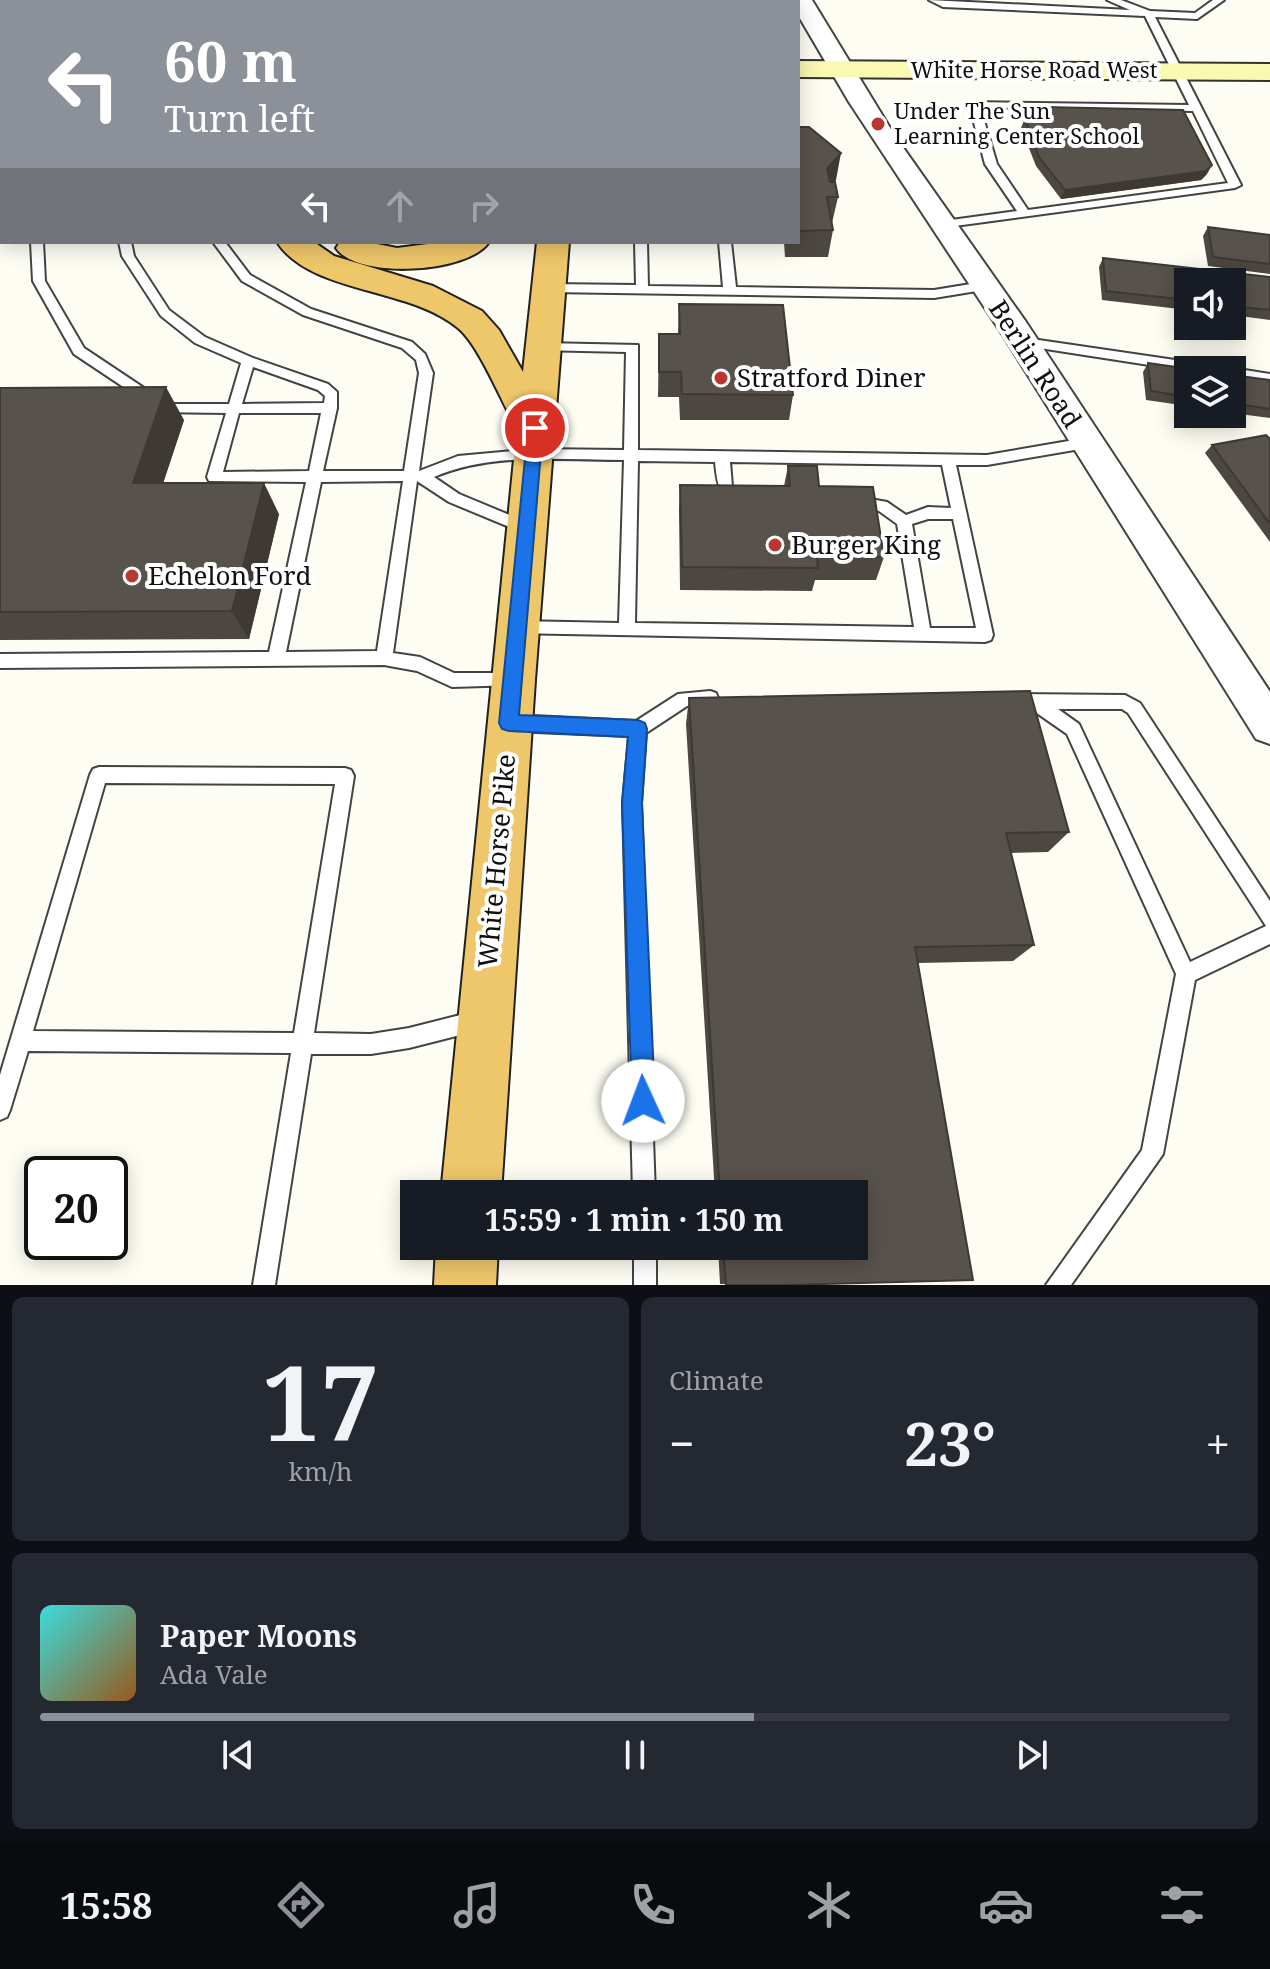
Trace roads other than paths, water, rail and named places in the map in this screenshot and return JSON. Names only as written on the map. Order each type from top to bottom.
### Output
[{"type":"highway","points":[[296,244],[322,264],[421,294],[470,319],[486,339],[534,441]]},
{"type":"highway","points":[[345,244],[383,258],[415,258],[453,252],[469,244]]},
{"type":"highway","name":"White Horse Pike","points":[[472,1180],[510,701],[553,244]]},
{"type":"highway","points":[[465,1285],[466,1260]]},
{"type":"main road","name":"White Horse Road West","points":[[800,69],[1270,72]]},
{"type":"street","name":"Berlin Road","points":[[801,3],[983,286],[1025,342],[1038,369],[1270,726]]},
{"type":"lane","points":[[934,0],[943,4],[1197,16],[1219,0]]},
{"type":"lane","points":[[944,225],[1235,185],[1149,14],[1112,0]]},
{"type":"lane","points":[[1025,214],[991,164],[974,104],[1197,108]]},
{"type":"lane","points":[[37,244],[39,281],[79,351],[167,409]]},
{"type":"lane","points":[[125,244],[128,256],[165,313],[200,340],[248,361],[323,387],[332,395],[276,659]]},
{"type":"lane","points":[[220,244],[246,278],[307,312],[407,345],[418,352],[424,362],[426,373],[416,476],[384,658]]},
{"type":"lane","points":[[641,244],[642,289]]},
{"type":"lane","points":[[725,244],[730,291]]},
{"type":"lane","points":[[548,288],[934,294],[983,286]]},
{"type":"lane","points":[[1025,342],[1174,365]]},
{"type":"lane","points":[[543,347],[633,348],[627,630]]},
{"type":"lane","points":[[248,361],[214,477],[416,476],[458,461],[534,441],[631,456],[948,460],[987,460],[1086,443]]},
{"type":"lane","points":[[1246,375],[1270,379]]},
{"type":"lane","points":[[137,410],[330,408]]},
{"type":"lane","points":[[722,457],[723,482],[729,494],[743,502],[757,502]]},
{"type":"lane","points":[[517,628],[985,635],[948,460]]},
{"type":"lane","points":[[416,476],[454,498],[526,528]]},
{"type":"lane","points":[[840,502],[868,502],[882,506],[904,521],[923,634]]},
{"type":"lane","points":[[904,521],[928,513],[960,514]]},
{"type":"lane","points":[[0,661],[384,658],[420,664],[452,680],[510,701],[638,729],[684,699],[730,698]]},
{"type":"lane","points":[[989,700],[1125,702],[1134,708],[1270,918]]},
{"type":"lane","points":[[1034,702],[1073,729],[1186,974],[1152,1154],[1057,1285]]},
{"type":"lane","points":[[638,729],[632,803],[644,1180]]},
{"type":"lane","points":[[0,1110],[99,775],[345,776],[264,1285]]},
{"type":"lane","points":[[1186,974],[1270,934]]},
{"type":"lane","points":[[21,1041],[371,1044],[409,1038],[483,1019]]},
{"type":"lane","points":[[645,1260],[645,1285]]},
{"type":"place","name":"Under The Sun Learning Center School","points":[[878,124]]},
{"type":"place","name":"Stratford Diner","points":[[721,378]]},
{"type":"place","name":"Burger King","points":[[775,545]]},
{"type":"place","name":"Echelon Ford","points":[[132,576]]}]
